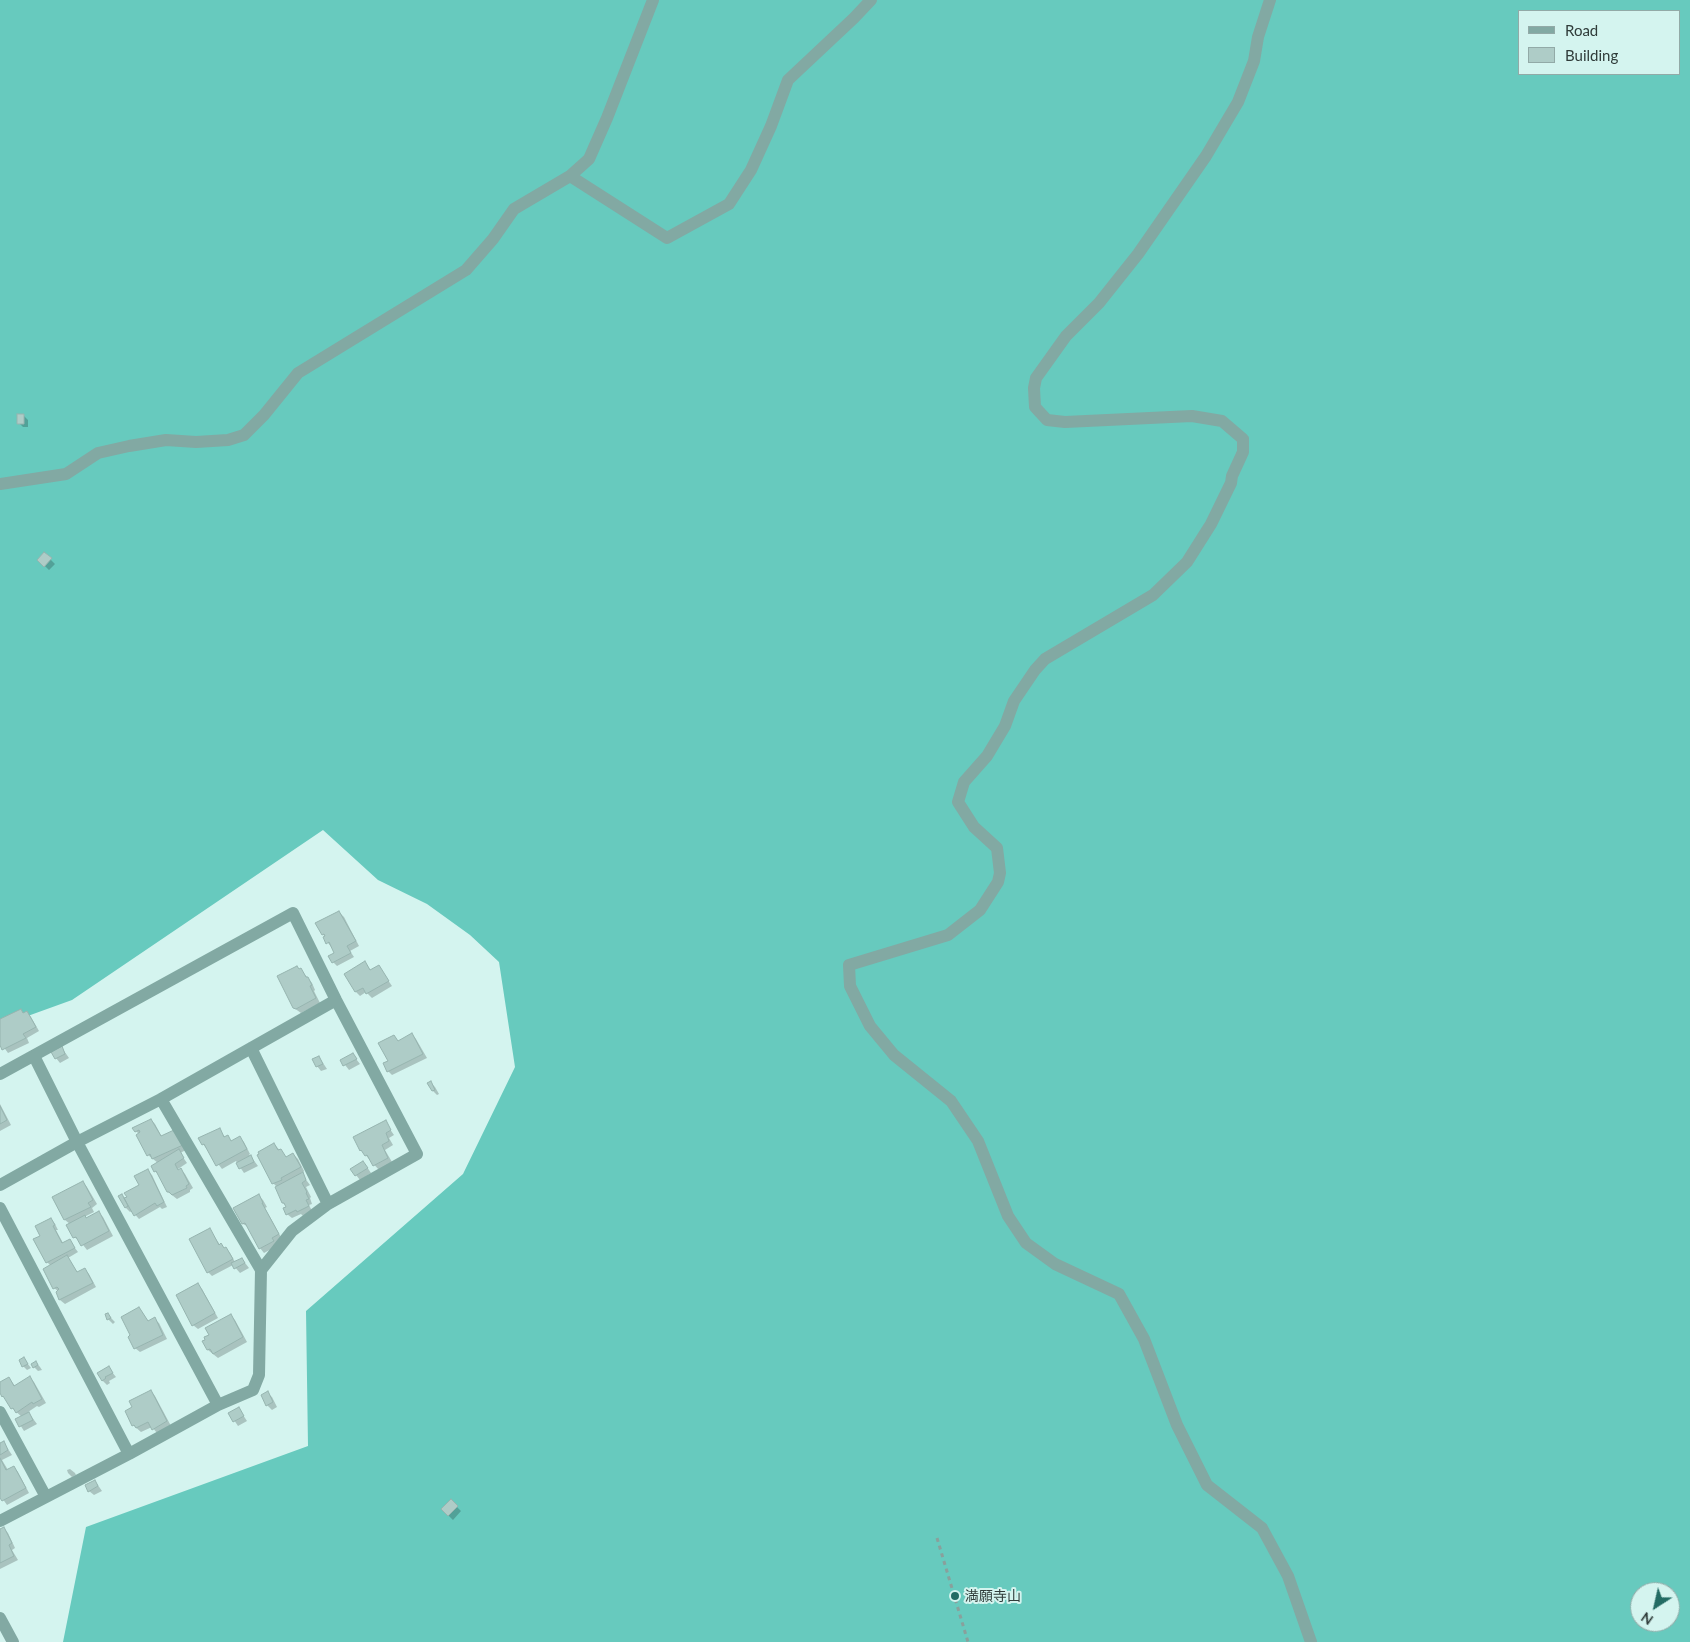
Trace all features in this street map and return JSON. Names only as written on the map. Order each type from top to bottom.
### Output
[{"type":"street","points":[[0,484],[66,474],[98,453],[128,446],[166,440],[196,442],[228,440],[244,435],[269,410],[298,373],[466,270],[493,239],[514,209],[570,176],[589,159],[608,118],[653,0]]},
{"type":"street","points":[[570,176],[667,238],[729,204],[751,170],[771,126],[788,80],[871,0]]},
{"type":"street","points":[[1270,0],[1258,37],[1254,61],[1238,102],[1206,156],[1138,254],[1099,303],[1066,336],[1036,378],[1034,388],[1035,407],[1047,420],[1065,422],[1192,416],[1222,421],[1243,439],[1243,452],[1232,476],[1231,483],[1211,524],[1187,562],[1153,595],[1045,660],[1036,670],[1014,701],[1005,726],[987,756],[964,782],[958,802],[974,827],[997,848],[998,856],[1000,873],[998,882],[980,910],[948,935],[849,965],[850,986],[870,1026],[894,1055],[951,1101],[978,1141],[1008,1216],[1026,1243],[1055,1264],[1119,1294],[1144,1338],[1177,1425],[1206,1485],[1262,1528],[1288,1576],[1310,1642]]},
{"type":"street","points":[[0,1074],[293,913],[336,1000],[417,1154],[328,1204],[292,1231],[260,1270]]},
{"type":"street","points":[[0,1185],[77,1142],[162,1099],[336,1000]]},
{"type":"street","points":[[251,1048],[328,1204]]},
{"type":"street","points":[[34,1056],[77,1142],[218,1405]]},
{"type":"street","points":[[0,1521],[218,1405],[253,1390],[259,1376],[260,1270],[162,1099]]},
{"type":"street","points":[[0,1208],[129,1454]]},
{"type":"street","points":[[0,1412],[46,1497]]},
{"type":"street","points":[[0,1618],[13,1642]]},
{"type":"path","points":[[938,1538],[968,1642]]},
{"type":"shaded area","points":[[0,0],[1690,0],[1690,1642],[63,1642],[86,1527],[308,1446],[306,1311],[463,1174],[515,1067],[499,962],[470,935],[427,904],[378,880],[323,830],[72,1000],[0,1026]]},
{"type":"building","points":[[17,414],[24,414],[24,424],[17,424]]},
{"type":"building","points":[[44,552],[52,558],[44,567],[37,560]]},
{"type":"building","points":[[339,911],[356,941],[347,946],[351,953],[332,963],[328,956],[334,953],[329,942],[326,944],[323,937],[325,936],[324,934],[322,935],[315,923]]},
{"type":"building","points":[[365,961],[370,970],[379,965],[389,981],[366,994],[363,988],[355,992],[344,974]]},
{"type":"building","points":[[297,966],[308,977],[316,998],[296,1009],[293,1008],[277,976]]},
{"type":"building","points":[[21,1009],[23,1013],[27,1011],[36,1027],[23,1034],[26,1038],[2,1050],[0,1045],[0,1019]]},
{"type":"building","points":[[412,1033],[423,1054],[387,1072],[383,1063],[388,1061],[378,1043],[394,1035],[398,1041]]},
{"type":"building","points":[[62,1046],[65,1054],[55,1059],[51,1052]]},
{"type":"building","points":[[353,1053],[357,1059],[343,1066],[340,1060]]},
{"type":"building","points":[[319,1056],[323,1064],[316,1067],[312,1059]]},
{"type":"building","points":[[431,1081],[435,1090],[432,1091],[427,1083]]},
{"type":"building","points":[[0,1106],[7,1120],[0,1124]]},
{"type":"building","points":[[151,1119],[161,1136],[174,1130],[183,1145],[152,1159],[150,1154],[147,1156],[136,1135],[140,1132],[139,1130],[135,1132],[132,1128]]},
{"type":"building","points":[[386,1120],[391,1130],[386,1133],[389,1141],[382,1145],[388,1158],[373,1166],[367,1155],[365,1156],[360,1151],[353,1137]]},
{"type":"building","points":[[220,1128],[224,1137],[228,1135],[231,1141],[240,1136],[247,1149],[216,1166],[204,1144],[202,1145],[198,1138]]},
{"type":"building","points":[[274,1143],[278,1150],[281,1149],[286,1157],[293,1153],[301,1167],[281,1178],[282,1180],[272,1184],[257,1155],[259,1154],[258,1152]]},
{"type":"building","points":[[179,1149],[184,1158],[175,1164],[178,1170],[181,1168],[189,1184],[186,1186],[187,1188],[172,1195],[167,1192],[156,1171],[154,1172],[151,1166]]},
{"type":"building","points":[[251,1155],[254,1162],[239,1169],[236,1163]]},
{"type":"building","points":[[363,1161],[368,1168],[355,1176],[350,1169]]},
{"type":"building","points":[[148,1169],[164,1202],[157,1206],[155,1203],[134,1216],[124,1198],[127,1197],[124,1193],[139,1185],[134,1176]]},
{"type":"building","points":[[303,1172],[306,1180],[302,1183],[307,1192],[309,1199],[306,1200],[309,1206],[286,1215],[283,1208],[286,1207],[282,1203],[275,1187]]},
{"type":"building","points":[[83,1181],[93,1200],[88,1203],[91,1207],[64,1220],[52,1197]]},
{"type":"building","points":[[122,1194],[128,1206],[125,1208],[118,1196]]},
{"type":"building","points":[[259,1194],[279,1234],[272,1238],[274,1241],[259,1249],[245,1223],[242,1224],[233,1208]]},
{"type":"building","points":[[99,1211],[109,1231],[81,1246],[76,1237],[73,1238],[66,1225],[85,1215],[86,1218]]},
{"type":"building","points":[[51,1218],[62,1243],[70,1239],[75,1248],[46,1263],[33,1239],[40,1236],[35,1226]]},
{"type":"building","points":[[210,1228],[219,1245],[221,1243],[224,1248],[226,1247],[233,1259],[207,1273],[189,1239]]},
{"type":"building","points":[[67,1255],[77,1272],[85,1268],[93,1283],[59,1300],[56,1292],[59,1289],[57,1287],[53,1289],[43,1269]]},
{"type":"building","points":[[242,1258],[245,1263],[234,1269],[231,1263]]},
{"type":"building","points":[[198,1283],[215,1313],[192,1326],[176,1295]]},
{"type":"building","points":[[139,1307],[148,1321],[155,1317],[163,1335],[134,1349],[128,1337],[130,1335],[121,1317]]},
{"type":"building","points":[[108,1313],[111,1318],[107,1320],[105,1314]]},
{"type":"building","points":[[231,1314],[243,1337],[213,1354],[210,1349],[207,1350],[202,1341],[205,1340],[204,1337],[209,1335],[205,1328]]},
{"type":"building","points":[[24,1357],[28,1364],[22,1367],[19,1360]]},
{"type":"building","points":[[36,1361],[38,1365],[33,1368],[31,1364]]},
{"type":"building","points":[[109,1366],[113,1373],[102,1381],[97,1373]]},
{"type":"building","points":[[30,1376],[42,1399],[33,1404],[32,1402],[16,1413],[2,1397],[0,1382],[9,1377],[14,1386]]},
{"type":"building","points":[[151,1390],[167,1421],[152,1430],[148,1422],[136,1428],[134,1425],[132,1426],[125,1411],[132,1407],[129,1401]]},
{"type":"building","points":[[268,1391],[273,1402],[266,1406],[261,1395]]},
{"type":"building","points":[[239,1407],[244,1416],[233,1422],[228,1413]]},
{"type":"building","points":[[29,1412],[33,1420],[19,1427],[15,1419]]},
{"type":"building","points":[[4,1441],[8,1450],[0,1455],[0,1443]]},
{"type":"building","points":[[0,1458],[6,1470],[14,1466],[26,1488],[2,1501],[0,1498]]},
{"type":"building","points":[[95,1480],[98,1486],[88,1492],[85,1485]]},
{"type":"building","points":[[451,1499],[458,1506],[448,1516],[441,1509]]},
{"type":"building","points":[[4,1527],[12,1543],[9,1545],[14,1556],[0,1563],[0,1529]]},
{"type":"place","name":"満願寺山","points":[[955,1596]]}]
